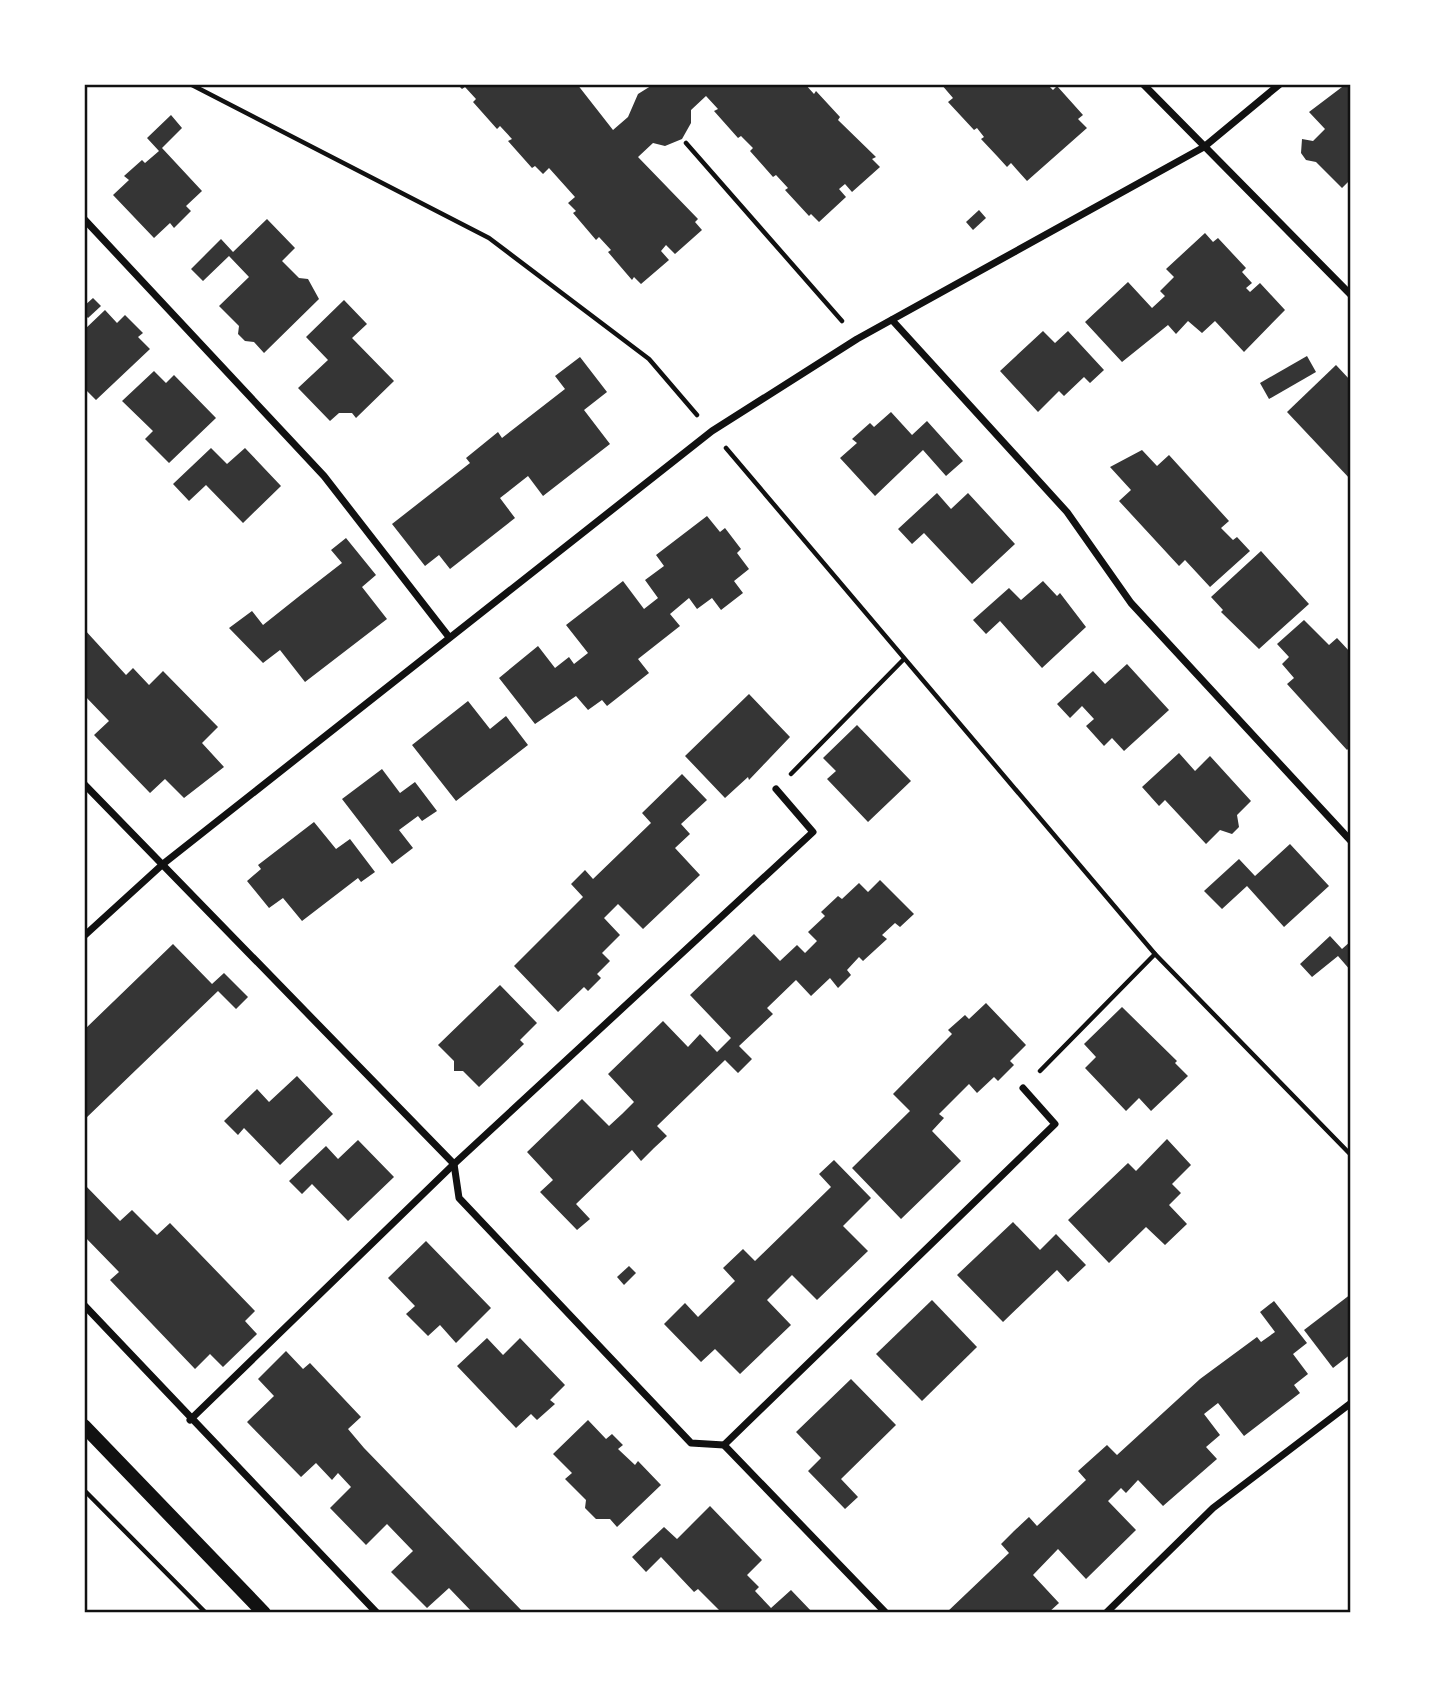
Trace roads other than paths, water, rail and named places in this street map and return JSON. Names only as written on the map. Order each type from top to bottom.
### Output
[{"type":"main road","points":[[84,1426],[264,1613]]},
{"type":"street","points":[[1143,84],[1351,295]]},
{"type":"street","points":[[84,936],[163,864],[712,431],[857,339],[1204,147],[1280,84]]},
{"type":"street","points":[[84,219],[324,476],[449,637]]},
{"type":"street","points":[[892,320],[1067,512],[1131,603],[1351,841]]},
{"type":"street","points":[[84,784],[454,1164],[459,1198],[691,1443],[724,1445],[886,1613]]},
{"type":"street","points":[[190,1420],[454,1164],[813,832],[776,789]]},
{"type":"street","points":[[724,1445],[1055,1124],[1023,1088]]},
{"type":"street","points":[[84,1305],[190,1420],[377,1613]]},
{"type":"street","points":[[1106,1613],[1213,1508],[1351,1403]]}]
